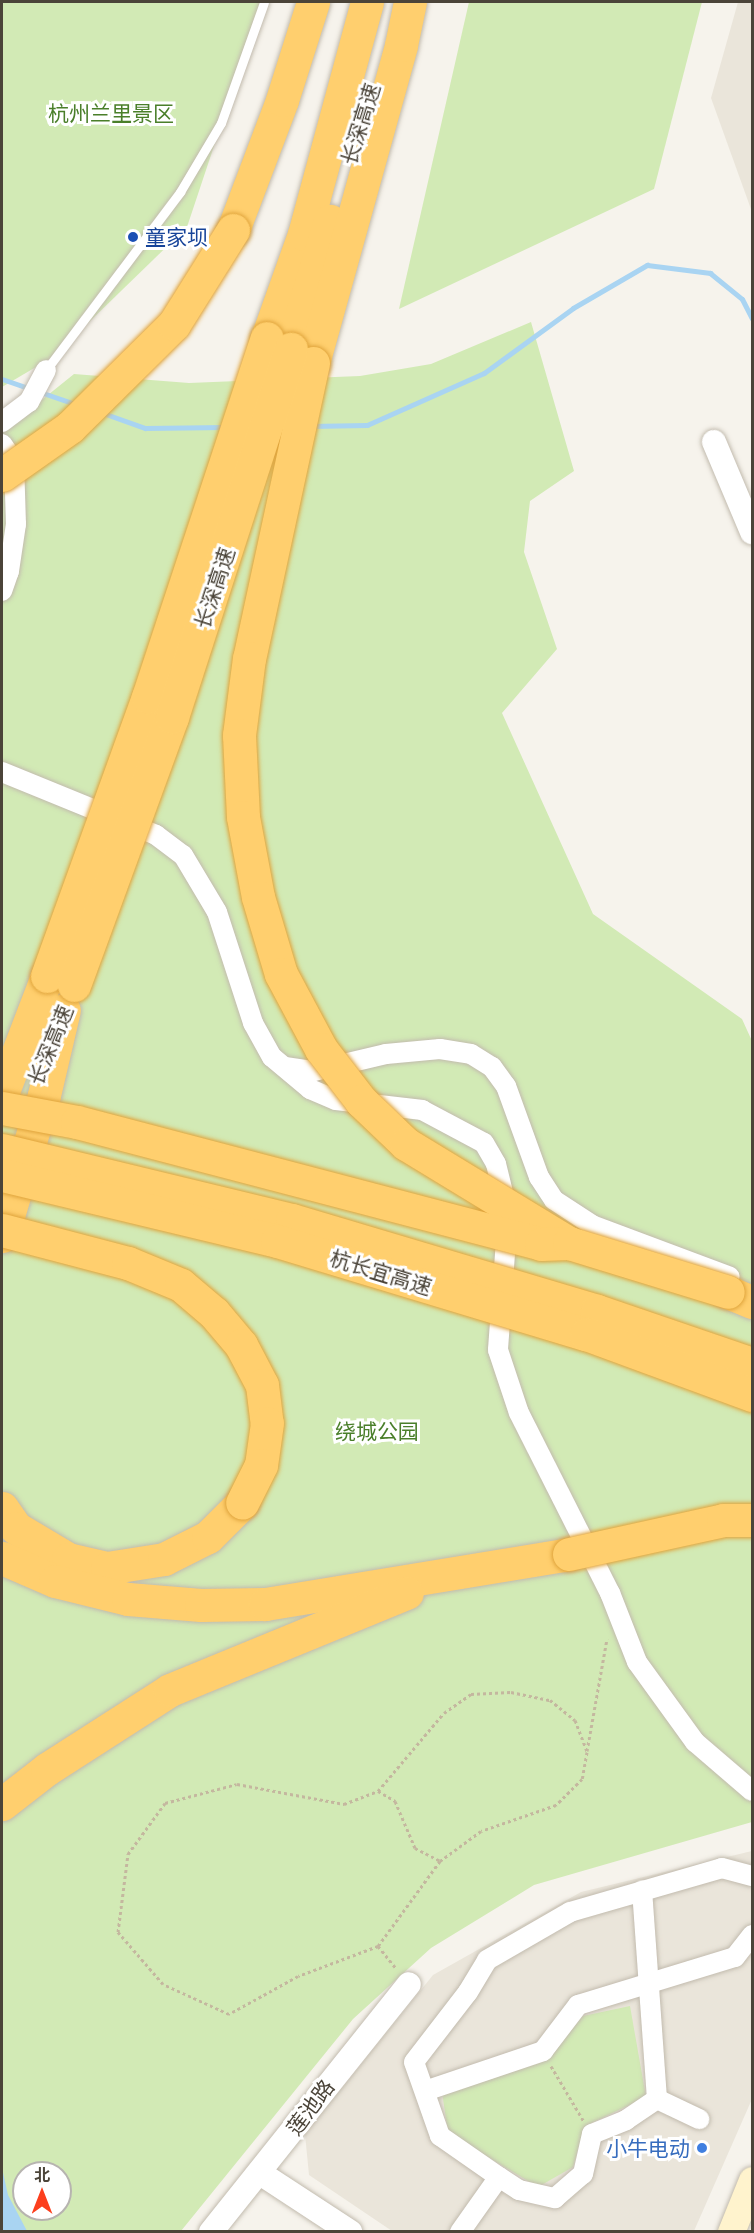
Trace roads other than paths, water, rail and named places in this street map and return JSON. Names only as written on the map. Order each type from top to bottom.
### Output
[{"type":"highway","points":[[2,476],[70,427],[174,324],[233,231],[282,100],[313,2]]},
{"type":"highway","name":"长深高速","points":[[290,350],[304,234],[367,2]]},
{"type":"highway","name":"长深高速","points":[[2,1164],[62,990],[172,717],[290,350],[398,2]]},
{"type":"highway","points":[[410,2],[401,45],[290,350],[239,735],[243,817],[258,897],[281,974],[321,1049],[361,1101],[406,1144],[569,1243],[753,1302]]},
{"type":"highway","points":[[2,1236],[44,1095],[62,990]]},
{"type":"highway","name":"长深高速","points":[[2,1094],[62,990]]},
{"type":"highway","points":[[2,1108],[77,1122],[530,1242],[569,1243]]},
{"type":"highway","name":"杭长宜高速","points":[[2,1150],[292,1220],[597,1311],[753,1364]]},
{"type":"highway","name":"杭长宜高速","points":[[2,1175],[277,1241],[586,1334],[753,1395]]},
{"type":"highway","points":[[2,1230],[128,1263],[181,1285],[221,1321],[241,1345],[262,1385],[267,1423],[261,1465],[242,1503],[208,1537],[164,1559],[107,1568],[68,1559],[16,1528],[2,1508]]},
{"type":"highway","points":[[2,1558],[56,1581],[128,1599],[201,1605],[265,1604],[458,1570],[569,1554],[723,1520],[753,1520]]},
{"type":"highway","points":[[2,1804],[47,1769],[170,1690],[458,1570]]},
{"type":"main road","points":[[731,2232],[753,2180]]},
{"type":"street","points":[[2,422],[29,402],[46,370]]},
{"type":"street","points":[[714,442],[753,532]]},
{"type":"street","points":[[2,444],[14,461],[16,524],[2,591]]},
{"type":"street","points":[[2,772],[156,835],[183,855],[217,912],[253,1023],[272,1057],[310,1089],[336,1100],[422,1110],[484,1143],[496,1164],[508,1213],[498,1350],[519,1413],[610,1593],[637,1662],[695,1742],[753,1791]]},
{"type":"street","points":[[285,1067],[314,1071],[386,1054],[440,1048],[471,1054],[492,1067],[506,1086],[539,1177],[562,1206],[592,1225],[753,1286]]},
{"type":"street","points":[[657,2099],[626,2120],[592,2134],[583,2174],[555,2198],[519,2190],[440,2136],[414,2062],[468,1992],[487,1960],[570,1912],[722,1868],[753,1876]]},
{"type":"street","points":[[642,1891],[652,1985],[657,2099]]},
{"type":"street","points":[[424,2091],[543,2051],[578,2005],[652,1985],[735,1958],[753,1935]]},
{"type":"street","name":"莲池路","points":[[211,2232],[409,1984]]},
{"type":"street","points":[[657,2099],[699,2119]]},
{"type":"street","points":[[260,2173],[350,2232]]},
{"type":"street","points":[[460,2232],[500,2177]]},
{"type":"lane","points":[[46,370],[192,172],[221,123],[264,2]]},
{"type":"water","points":[[2,2168],[12,2203],[12,2221],[22,2221],[27,2231],[2,2231]]},
{"type":"waterway","points":[[310,426],[367,425],[484,373],[573,308],[647,265],[710,273],[742,299],[752,319]]},
{"type":"waterway","points":[[2,379],[31,389]]},
{"type":"waterway","points":[[40,392],[77,405]]},
{"type":"waterway","points":[[100,412],[145,428],[226,427]]},
{"type":"place","name":"童家坝","points":[[133,237]]},
{"type":"place","name":"小牛电动","points":[[702,2148]]},
{"type":"park label","name":"杭州兰里景区","points":[[111,113]]},
{"type":"park label","name":"绕城公园","points":[[377,1431]]}]
